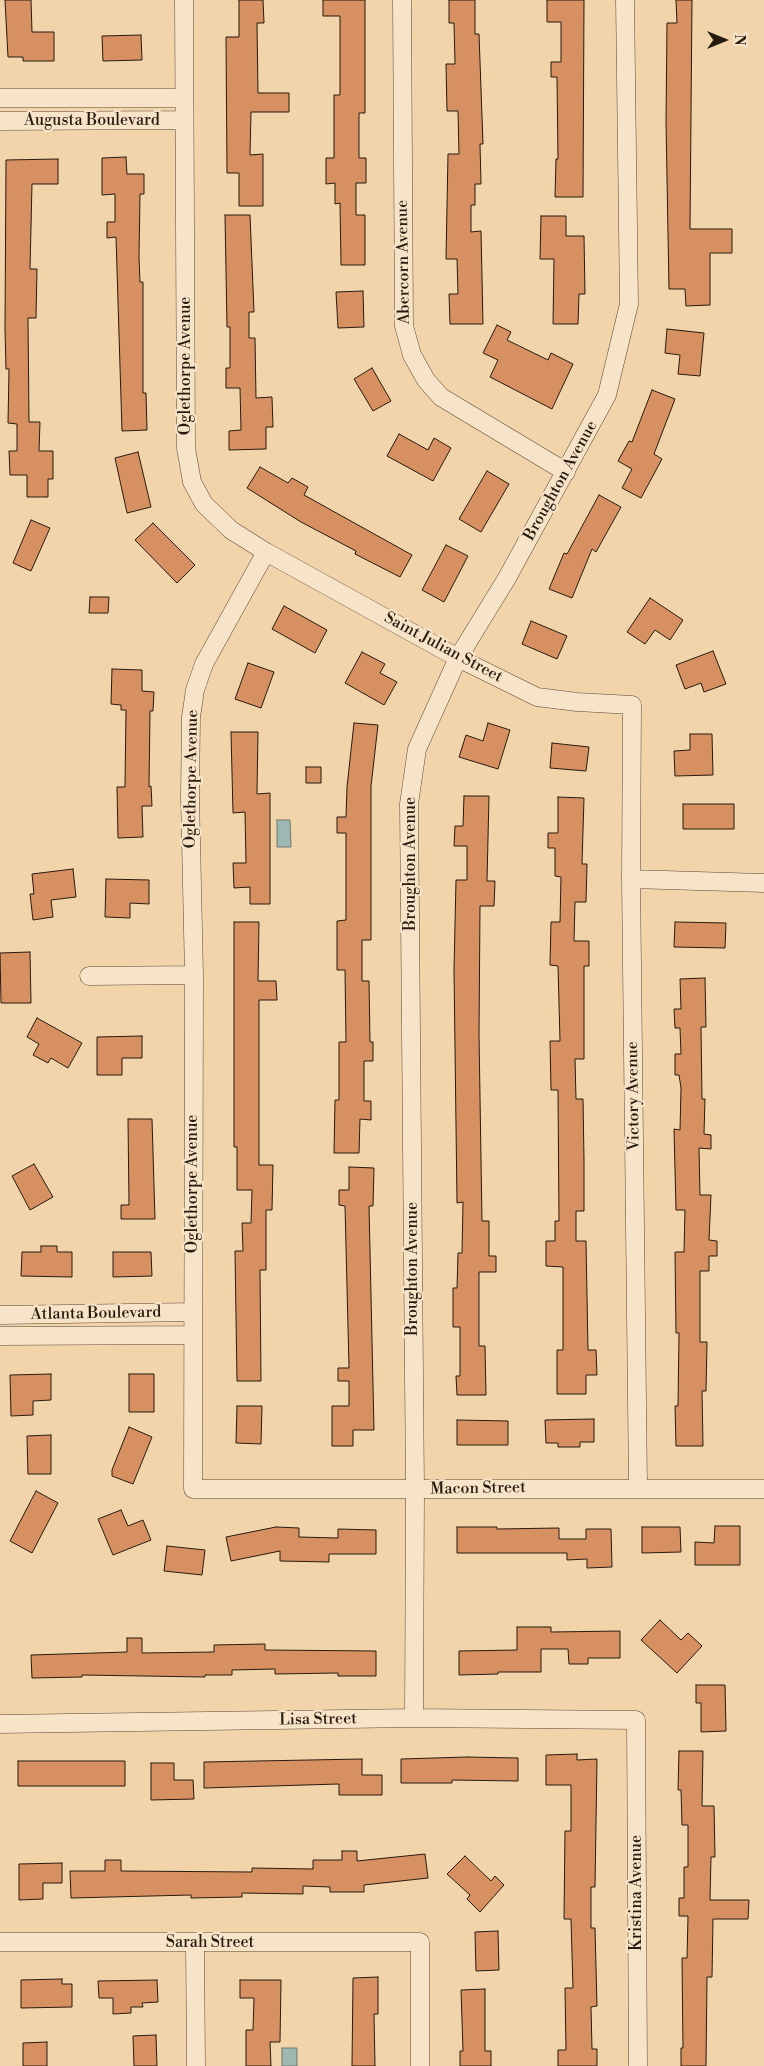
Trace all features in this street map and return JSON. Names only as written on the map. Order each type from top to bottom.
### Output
[{"type":"street","name":"Oglethorpe Avenue","points":[[184,0],[186,448],[192,482],[204,504],[231,530],[266,552],[204,664],[195,690],[191,717],[190,796],[194,975],[193,1489]]},
{"type":"street","name":"Abercorn Avenue","points":[[402,0],[404,326],[412,355],[426,380],[441,397],[566,472]]},
{"type":"street","name":"Broughton Avenue","points":[[414,1718],[415,1490],[409,804],[417,749],[458,658],[507,578],[607,395],[629,304],[625,0]]},
{"type":"street","name":"Augusta Boulevard","points":[[0,98],[184,98]]},
{"type":"street","name":"Augusta Boulevard","points":[[0,121],[184,120]]},
{"type":"street","name":"Saint Julian Street","points":[[266,552],[458,658],[536,697],[632,705]]},
{"type":"street","name":"Victory Avenue","points":[[632,705],[631,879],[638,1488]]},
{"type":"street","points":[[631,879],[764,883]]},
{"type":"street","points":[[89,976],[194,975]]},
{"type":"street","name":"Atlanta Boulevard","points":[[0,1315],[193,1312]]},
{"type":"street","name":"Atlanta Boulevard","points":[[0,1336],[192,1335]]},
{"type":"street","name":"Macon Street","points":[[193,1489],[764,1489]]},
{"type":"street","name":"Lisa Street","points":[[0,1724],[414,1718],[636,1720]]},
{"type":"street","name":"Kristina Avenue","points":[[636,1720],[638,2066]]},
{"type":"street","name":"Sarah Street","points":[[0,1942],[194,1944],[420,1942],[420,2066]]},
{"type":"street","points":[[194,1944],[196,2066]]},
{"type":"water","points":[[277,820],[290,820],[291,847],[277,847]]},
{"type":"water","points":[[282,2048],[297,2048],[297,2066],[282,2066]]},
{"type":"building","points":[[5,0],[31,0],[32,32],[54,32],[54,61],[23,61],[23,57],[8,57]]},
{"type":"building","points":[[239,0],[263,0],[264,23],[257,23],[258,93],[289,93],[289,112],[251,112],[250,155],[263,154],[263,206],[239,206],[239,173],[227,173],[226,37],[239,37]]},
{"type":"building","points":[[323,0],[365,0],[365,113],[359,113],[359,158],[366,158],[366,183],[356,183],[356,215],[365,215],[365,265],[341,265],[340,203],[335,204],[335,183],[326,184],[326,158],[334,158],[334,95],[340,95],[340,16],[323,16]]},
{"type":"building","points":[[449,0],[475,0],[475,34],[479,34],[483,144],[480,144],[481,184],[475,184],[475,205],[471,205],[471,232],[481,231],[483,324],[450,324],[449,294],[458,294],[457,259],[446,259],[448,154],[459,154],[458,111],[447,111],[446,64],[455,64],[454,23],[449,23]]},
{"type":"building","points":[[547,0],[584,0],[583,197],[555,197],[556,159],[558,159],[557,77],[551,77],[551,62],[561,62],[561,22],[547,22]]},
{"type":"building","points":[[676,0],[692,0],[690,229],[732,229],[732,253],[710,253],[710,305],[686,306],[685,289],[669,289],[666,122],[667,23],[677,23]]},
{"type":"building","points":[[141,35],[142,60],[103,61],[102,36]]},
{"type":"building","points":[[126,157],[127,174],[144,174],[144,194],[140,194],[139,257],[140,282],[143,282],[143,393],[146,393],[147,430],[122,431],[116,237],[107,238],[107,222],[115,222],[115,194],[102,195],[102,158]]},
{"type":"building","points":[[58,159],[58,184],[32,184],[30,269],[37,269],[36,318],[28,318],[29,422],[40,422],[39,451],[53,451],[53,479],[48,479],[48,497],[27,497],[27,475],[10,475],[9,451],[17,451],[17,424],[8,423],[9,369],[6,369],[5,329],[6,160]]},
{"type":"building","points":[[225,215],[250,215],[254,312],[249,312],[249,338],[255,338],[256,398],[272,397],[273,427],[266,427],[266,449],[229,450],[229,431],[241,430],[240,388],[226,388],[226,368],[230,368],[230,327],[227,327]]},
{"type":"building","points":[[541,216],[566,216],[566,236],[584,236],[585,294],[579,294],[578,324],[553,324],[554,259],[540,259]]},
{"type":"building","points":[[363,291],[364,327],[338,328],[336,292]]},
{"type":"building","points":[[497,325],[511,332],[507,340],[548,360],[551,353],[573,364],[552,409],[490,377],[498,360],[483,353]]},
{"type":"building","points":[[667,329],[704,333],[700,376],[678,374],[680,355],[665,353]]},
{"type":"building","points":[[372,368],[391,401],[373,411],[354,379]]},
{"type":"building","points":[[652,390],[675,399],[654,454],[662,459],[641,498],[622,488],[632,469],[618,461],[629,441],[632,442]]},
{"type":"building","points":[[399,434],[428,450],[434,438],[451,448],[433,481],[387,456]]},
{"type":"building","points":[[138,452],[151,507],[127,513],[115,458]]},
{"type":"building","points":[[260,467],[288,483],[292,478],[308,487],[304,495],[412,555],[400,577],[355,554],[356,551],[301,522],[247,488]]},
{"type":"building","points":[[487,471],[509,484],[481,532],[459,519]]},
{"type":"building","points":[[599,495],[621,507],[596,552],[592,549],[572,598],[549,589],[564,553],[567,554]]},
{"type":"building","points":[[31,520],[50,528],[31,571],[13,563]]},
{"type":"building","points":[[153,523],[195,565],[177,583],[135,540]]},
{"type":"building","points":[[446,545],[468,556],[444,602],[422,590]]},
{"type":"building","points":[[90,597],[109,597],[108,613],[89,613]]},
{"type":"building","points":[[650,598],[683,620],[670,640],[655,630],[645,644],[627,632]]},
{"type":"building","points":[[284,606],[327,630],[315,653],[272,629]]},
{"type":"building","points":[[531,621],[567,636],[557,659],[522,644]]},
{"type":"building","points":[[713,651],[726,684],[704,692],[701,683],[685,689],[676,665]]},
{"type":"building","points":[[362,652],[385,664],[380,673],[397,682],[384,705],[345,683]]},
{"type":"building","points":[[248,663],[274,672],[261,708],[235,699]]},
{"type":"building","points":[[112,669],[142,670],[142,691],[154,692],[153,711],[150,711],[149,787],[151,786],[152,806],[142,806],[143,837],[118,838],[117,787],[125,787],[126,710],[121,710],[121,705],[111,704]]},
{"type":"building","points":[[354,723],[378,725],[371,786],[371,940],[362,940],[362,981],[369,981],[370,1042],[373,1042],[373,1061],[364,1061],[364,1101],[371,1101],[371,1120],[360,1119],[359,1153],[334,1153],[335,1100],[339,1100],[339,1042],[346,1042],[345,970],[337,970],[337,921],[346,920],[346,833],[337,833],[337,817],[346,817],[347,787]]},
{"type":"building","points":[[488,723],[510,730],[498,769],[459,757],[466,735],[483,741]]},
{"type":"building","points":[[231,732],[258,732],[257,794],[270,793],[270,904],[250,904],[250,887],[234,888],[233,863],[246,863],[245,812],[233,813]]},
{"type":"building","points":[[690,734],[712,734],[713,775],[675,776],[674,751],[690,750]]},
{"type":"building","points":[[552,743],[589,747],[586,771],[550,768]]},
{"type":"building","points":[[306,767],[321,767],[321,783],[306,783]]},
{"type":"building","points":[[464,796],[489,796],[487,881],[495,881],[494,906],[480,906],[479,1035],[482,1221],[489,1221],[489,1256],[496,1256],[496,1272],[479,1272],[479,1346],[485,1346],[486,1395],[457,1395],[456,1376],[460,1376],[460,1327],[453,1327],[453,1288],[457,1288],[458,1253],[462,1253],[463,1202],[457,1203],[454,970],[456,880],[467,880],[467,846],[454,846],[455,826],[463,826]]},
{"type":"building","points":[[558,797],[584,798],[582,864],[587,864],[586,902],[575,902],[574,941],[589,941],[589,966],[584,966],[584,1059],[575,1059],[576,1099],[583,1099],[584,1160],[584,1211],[576,1211],[576,1241],[586,1241],[588,1350],[596,1350],[597,1375],[586,1375],[586,1394],[557,1394],[557,1350],[563,1350],[563,1267],[546,1266],[546,1241],[555,1241],[555,1221],[559,1221],[558,1090],[551,1090],[550,1041],[560,1041],[558,966],[550,965],[551,922],[560,922],[561,877],[555,876],[555,848],[548,848],[548,833],[558,833]]},
{"type":"building","points":[[683,804],[734,804],[734,829],[683,829]]},
{"type":"building","points":[[73,869],[76,897],[51,900],[53,917],[33,920],[30,894],[34,894],[32,874]]},
{"type":"building","points":[[106,879],[149,880],[149,904],[130,903],[130,918],[105,917]]},
{"type":"building","points":[[234,922],[259,922],[258,981],[276,981],[277,1000],[259,1000],[259,1165],[273,1165],[272,1210],[266,1210],[266,1270],[260,1270],[261,1381],[237,1381],[235,1251],[243,1251],[242,1223],[251,1223],[252,1190],[237,1190],[237,1147],[234,1147]]},
{"type":"building","points":[[675,922],[726,923],[725,948],[674,947]]},
{"type":"building","points":[[30,952],[31,1003],[1,1003],[0,953]]},
{"type":"building","points":[[705,978],[706,1027],[701,1027],[702,1099],[705,1099],[704,1134],[711,1135],[711,1149],[699,1148],[700,1195],[711,1195],[709,1240],[717,1241],[717,1256],[709,1256],[709,1271],[700,1271],[700,1342],[707,1342],[706,1391],[702,1391],[703,1446],[676,1446],[675,1406],[678,1406],[679,1333],[676,1333],[675,1252],[684,1252],[685,1210],[676,1210],[674,1129],[680,1130],[681,1088],[679,1075],[675,1075],[675,1054],[681,1054],[680,1028],[675,1028],[674,1009],[681,1009],[680,979]]},
{"type":"building","points":[[37,1018],[82,1043],[68,1068],[51,1058],[48,1063],[33,1055],[39,1044],[27,1037]]},
{"type":"building","points":[[142,1036],[142,1058],[122,1058],[122,1075],[97,1075],[97,1037]]},
{"type":"building","points":[[128,1119],[152,1119],[155,1219],[121,1219],[121,1205],[129,1205]]},
{"type":"building","points":[[34,1164],[53,1197],[30,1210],[12,1176]]},
{"type":"building","points":[[349,1167],[374,1168],[373,1206],[369,1206],[374,1430],[353,1430],[353,1446],[332,1446],[332,1406],[349,1406],[349,1381],[338,1381],[338,1368],[349,1368],[345,1206],[339,1205],[339,1190],[349,1190]]},
{"type":"building","points":[[41,1246],[57,1246],[57,1252],[72,1252],[72,1277],[21,1276],[22,1252],[41,1252]]},
{"type":"building","points":[[113,1252],[151,1252],[152,1276],[113,1277]]},
{"type":"building","points":[[51,1374],[51,1400],[33,1401],[33,1415],[11,1416],[10,1375]]},
{"type":"building","points":[[129,1374],[154,1374],[154,1412],[129,1412]]},
{"type":"building","points":[[237,1406],[262,1406],[261,1444],[236,1443]]},
{"type":"building","points":[[594,1419],[594,1442],[580,1442],[580,1447],[558,1447],[558,1443],[546,1443],[545,1420]]},
{"type":"building","points":[[457,1420],[508,1421],[508,1445],[457,1445]]},
{"type":"building","points":[[129,1427],[152,1437],[133,1484],[112,1476],[112,1470]]},
{"type":"building","points":[[51,1435],[51,1474],[28,1474],[27,1436]]},
{"type":"building","points":[[36,1491],[58,1503],[32,1553],[10,1541]]},
{"type":"building","points":[[121,1510],[128,1526],[143,1520],[151,1540],[113,1555],[98,1519]]},
{"type":"building","points":[[715,1526],[740,1526],[740,1565],[695,1565],[695,1542],[714,1543]]},
{"type":"building","points":[[276,1527],[299,1528],[299,1537],[338,1538],[338,1529],[376,1530],[376,1554],[329,1554],[329,1562],[280,1561],[280,1551],[231,1561],[226,1537]]},
{"type":"building","points":[[457,1527],[497,1527],[497,1529],[559,1528],[559,1539],[586,1539],[586,1529],[611,1529],[612,1567],[587,1568],[587,1559],[567,1560],[567,1553],[457,1553]]},
{"type":"building","points":[[642,1527],[680,1527],[681,1552],[642,1553]]},
{"type":"building","points":[[167,1546],[205,1550],[202,1575],[164,1571]]},
{"type":"building","points":[[660,1620],[681,1640],[688,1633],[702,1646],[677,1673],[641,1640]]},
{"type":"building","points":[[517,1627],[551,1627],[551,1632],[620,1631],[620,1658],[588,1658],[588,1664],[569,1664],[568,1649],[541,1649],[541,1672],[498,1672],[498,1674],[459,1675],[459,1651],[517,1650]]},
{"type":"building","points":[[127,1638],[142,1638],[142,1653],[214,1652],[214,1645],[265,1644],[265,1650],[376,1651],[376,1676],[338,1676],[338,1673],[275,1674],[275,1669],[232,1670],[232,1675],[205,1675],[205,1677],[82,1675],[82,1677],[32,1678],[31,1655],[127,1652]]},
{"type":"building","points":[[696,1685],[725,1685],[726,1731],[701,1732],[701,1703],[696,1703]]},
{"type":"building","points":[[679,1751],[703,1751],[702,1806],[714,1806],[715,1857],[711,1857],[710,1900],[749,1900],[748,1919],[713,1919],[712,1977],[707,1977],[706,2066],[681,2066],[681,2048],[683,2048],[682,1958],[687,1958],[688,1916],[679,1916],[679,1898],[684,1898],[684,1867],[688,1867],[688,1825],[682,1825],[681,1790],[678,1790]]},
{"type":"building","points":[[577,1754],[577,1760],[597,1759],[595,1887],[591,1887],[591,1928],[595,1928],[597,2006],[591,2007],[592,2049],[597,2049],[597,2066],[558,2066],[558,2050],[566,2050],[565,1988],[573,1988],[571,1919],[564,1919],[565,1831],[571,1831],[571,1785],[546,1785],[546,1755]]},
{"type":"building","points":[[518,1758],[518,1781],[452,1780],[452,1783],[401,1783],[401,1759]]},
{"type":"building","points":[[362,1759],[362,1775],[382,1775],[382,1795],[339,1795],[339,1784],[204,1788],[204,1762]]},
{"type":"building","points":[[18,1761],[125,1761],[125,1786],[18,1786]]},
{"type":"building","points":[[151,1763],[174,1763],[174,1780],[193,1780],[194,1799],[151,1800]]},
{"type":"building","points":[[342,1851],[357,1851],[357,1861],[425,1854],[428,1878],[364,1885],[364,1892],[330,1892],[330,1887],[303,1886],[303,1894],[242,1893],[242,1897],[191,1898],[191,1895],[71,1898],[70,1871],[105,1871],[105,1860],[121,1860],[121,1871],[252,1872],[252,1868],[313,1869],[313,1860],[342,1860]]},
{"type":"building","points":[[465,1856],[491,1881],[495,1876],[504,1885],[480,1912],[467,1899],[470,1895],[447,1874]]},
{"type":"building","points":[[62,1863],[62,1883],[43,1883],[43,1899],[19,1900],[19,1864]]},
{"type":"building","points":[[498,1931],[499,1970],[476,1971],[475,1932]]},
{"type":"building","points":[[378,1977],[378,2014],[374,2014],[375,2066],[352,2066],[353,1978]]},
{"type":"building","points":[[62,1979],[62,1984],[72,1984],[72,2007],[21,2008],[21,1980]]},
{"type":"building","points":[[157,1980],[158,2002],[142,2003],[143,2007],[131,2007],[131,2013],[113,2014],[113,1998],[99,1998],[98,1981]]},
{"type":"building","points":[[240,1980],[281,1980],[280,2042],[270,2042],[271,2066],[246,2066],[246,2030],[253,2030],[254,1998],[240,1998]]},
{"type":"building","points":[[485,1989],[485,2051],[491,2051],[491,2066],[460,2066],[460,2051],[463,2051],[461,1990]]},
{"type":"building","points":[[156,2035],[157,2066],[134,2066],[133,2036]]},
{"type":"building","points":[[47,2042],[47,2066],[23,2066],[23,2043]]}]
